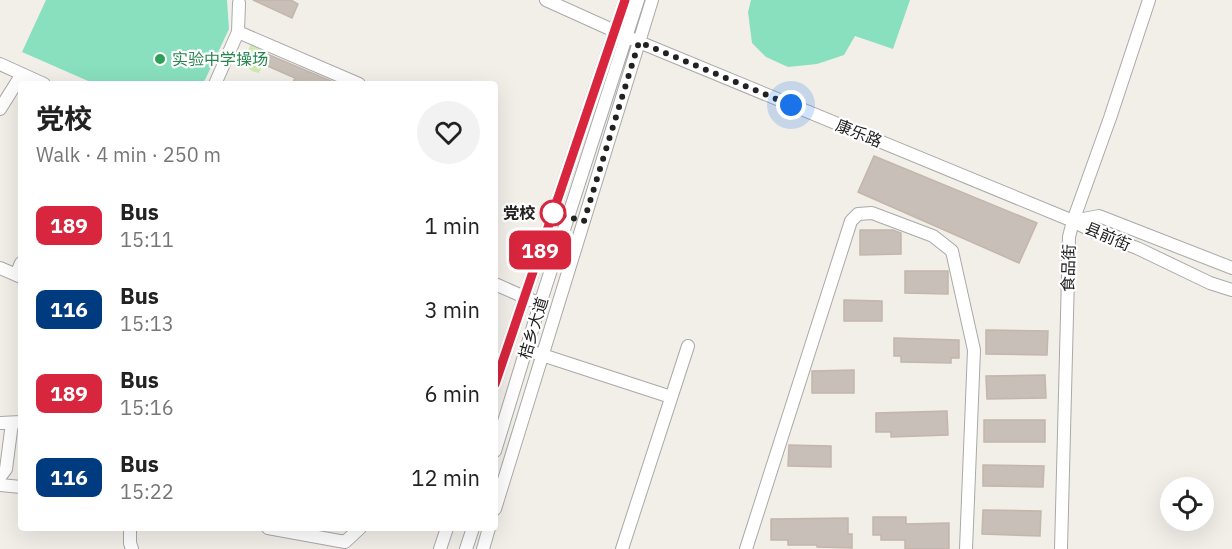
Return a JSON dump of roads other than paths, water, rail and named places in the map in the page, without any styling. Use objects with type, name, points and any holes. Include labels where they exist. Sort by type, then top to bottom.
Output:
[{"type":"street","name":"康乐路","points":[[546,0],[639,42],[1073,220]]},
{"type":"street","points":[[498,375],[524,297],[621,34],[625,0]]},
{"type":"street","name":"桔乡大道","points":[[498,437],[621,34],[638,0]]},
{"type":"street","points":[[498,499],[652,0]]},
{"type":"street","name":"食品街","points":[[1061,549],[1069,237],[1149,0]]},
{"type":"street","points":[[216,81],[238,32],[239,3]]},
{"type":"street","points":[[238,32],[351,81]]},
{"type":"street","points":[[0,64],[37,81]]},
{"type":"street","points":[[0,109],[22,74]]},
{"type":"street","points":[[746,549],[851,221],[858,214],[872,213],[933,236],[952,251],[974,350],[966,549]]},
{"type":"street","name":"县前街","points":[[1073,220],[1099,216],[1232,268]]},
{"type":"street","name":"县前街","points":[[1073,220],[1094,232],[1137,248],[1210,283],[1232,290]]},
{"type":"street","points":[[0,268],[18,276]]},
{"type":"street","points":[[498,285],[540,304]]},
{"type":"street","points":[[622,549],[688,346]]},
{"type":"street","points":[[526,350],[671,397]]},
{"type":"street","points":[[0,477],[6,469],[11,423]]},
{"type":"street","points":[[0,486],[18,487]]},
{"type":"street","points":[[130,531],[132,549]]},
{"type":"street","points":[[284,531],[345,542],[357,531]]},
{"type":"street","points":[[440,549],[446,531]]},
{"type":"street","points":[[466,549],[471,531]]},
{"type":"street","points":[[483,549],[488,531]]},
{"type":"place","name":"实验中学操场","points":[[160,59]]},
{"type":"place","name":"党校","points":[[553,213]]}]
